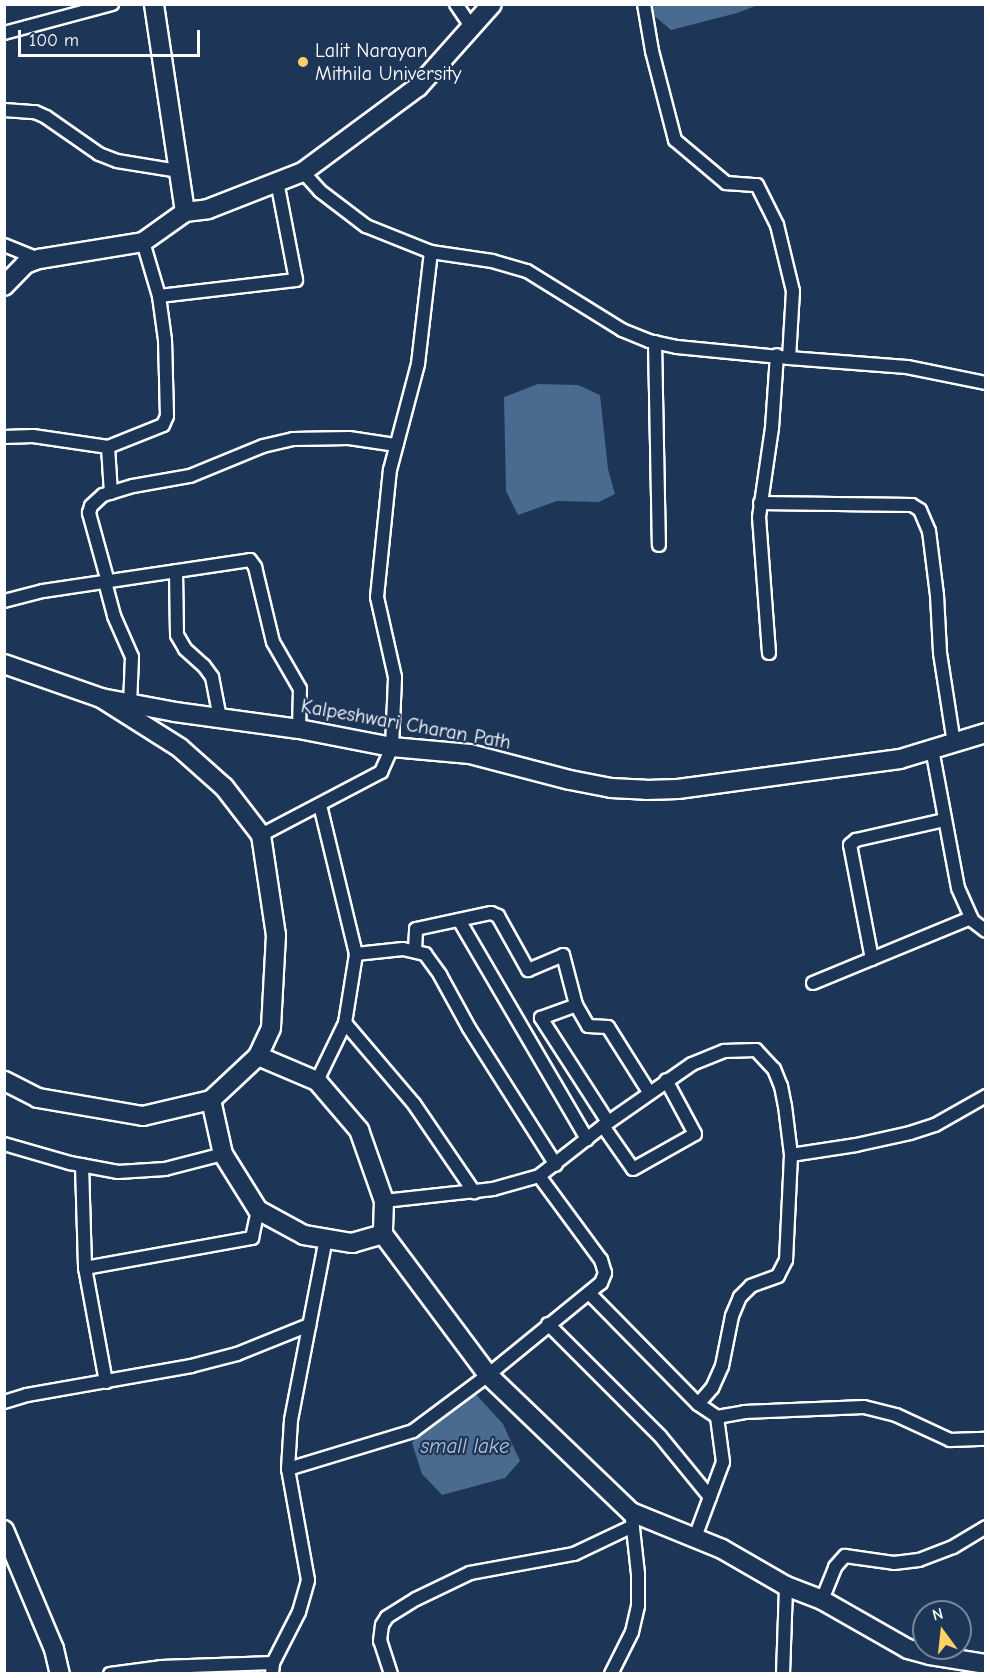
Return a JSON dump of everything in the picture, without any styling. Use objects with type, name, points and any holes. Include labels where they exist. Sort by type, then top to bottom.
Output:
[{"type":"street","points":[[4,33],[112,4]]},
{"type":"street","points":[[154,4],[185,212]]},
{"type":"street","points":[[456,4],[471,26]]},
{"type":"street","points":[[4,286],[25,264],[39,259],[142,242],[185,212],[208,209],[303,172],[418,87],[492,4]]},
{"type":"street","points":[[644,4],[652,51],[675,140],[726,183],[757,185],[777,225],[793,291],[760,503],[769,653]]},
{"type":"street","points":[[4,110],[35,112],[99,154],[117,161],[179,171]]},
{"type":"street","points":[[303,172],[320,191],[366,226],[431,252],[492,261],[527,272],[622,330],[655,342],[677,347],[907,367],[986,383]]},
{"type":"street","points":[[159,296],[296,280],[277,181]]},
{"type":"street","points":[[4,437],[33,436],[108,447],[156,429],[165,421],[165,340],[159,296],[142,242]]},
{"type":"street","points":[[4,246],[39,259]]},
{"type":"street","points":[[261,835],[381,772],[392,747],[395,677],[377,597],[390,470],[418,364],[431,252]]},
{"type":"street","points":[[655,342],[659,545]]},
{"type":"street","points":[[130,704],[132,657],[114,616],[89,513],[96,500],[134,486],[190,476],[263,446],[293,439],[350,438],[396,445]]},
{"type":"street","points":[[108,447],[111,493]]},
{"type":"street","points":[[760,503],[912,505],[920,510],[928,531],[937,595],[940,653],[954,743]]},
{"type":"street","points":[[4,601],[43,591],[245,560],[252,561],[273,642],[300,689],[299,729]]},
{"type":"street","points":[[176,571],[177,635],[185,649],[204,666],[212,677],[220,718]]},
{"type":"street","points":[[4,664],[101,698],[180,748],[224,787],[261,835],[276,935],[271,1028],[258,1056],[211,1100],[143,1116],[38,1098],[4,1081]]},
{"type":"street","name":"Kalpeshwari Charan Path","points":[[101,698],[299,729],[392,747],[470,754],[570,780],[646,790],[889,760],[986,733]]},
{"type":"street","points":[[932,749],[958,888],[971,918],[977,927],[986,930]]},
{"type":"street","points":[[317,1081],[345,1023],[356,954],[320,805]]},
{"type":"street","points":[[872,959],[850,845],[856,840],[944,820]]},
{"type":"street","points":[[415,950],[416,929],[491,913],[498,916],[528,970],[564,955],[576,1005],[588,1026],[608,1027],[649,1092]]},
{"type":"street","points":[[813,983],[971,918]]},
{"type":"street","points":[[459,920],[587,1139]]},
{"type":"street","points":[[356,954],[415,950],[425,954],[433,963],[469,1028],[556,1165]]},
{"type":"street","points":[[576,1005],[541,1018],[633,1169],[695,1134],[666,1080]]},
{"type":"street","points":[[345,1023],[414,1104],[474,1192]]},
{"type":"street","points":[[384,1201],[474,1192],[508,1186],[539,1176],[556,1165],[605,1124],[692,1064],[724,1050],[756,1050],[774,1069],[781,1086],[791,1155],[786,1260],[778,1276],[751,1286],[740,1297],[732,1316],[722,1366],[711,1388],[698,1404]]},
{"type":"street","points":[[258,1056],[317,1081],[358,1130],[384,1201],[383,1234],[488,1375],[632,1519],[722,1549],[786,1586],[822,1600],[908,1648],[930,1655],[986,1664]]},
{"type":"street","points":[[791,1155],[910,1133],[935,1125],[986,1096]]},
{"type":"street","points":[[211,1100],[224,1154],[258,1210],[304,1235],[352,1243],[383,1234]]},
{"type":"street","points":[[4,1144],[117,1172],[165,1168],[224,1154]]},
{"type":"street","points":[[82,1165],[85,1268],[106,1382]]},
{"type":"street","points":[[288,1469],[404,1436],[488,1375],[604,1279],[604,1268],[539,1176]]},
{"type":"street","points":[[85,1268],[252,1238],[258,1210]]},
{"type":"street","points":[[110,1674],[161,1667],[273,1668],[299,1612],[308,1580],[288,1469],[291,1420],[326,1239]]},
{"type":"street","points":[[589,1293],[698,1404],[717,1417],[744,1412],[864,1407],[896,1415],[950,1440],[986,1439]]},
{"type":"street","points":[[548,1324],[660,1436],[710,1497]]},
{"type":"street","points":[[4,1402],[27,1395],[191,1366],[237,1354],[309,1325]]},
{"type":"street","points":[[694,1540],[723,1462],[717,1417]]},
{"type":"street","points":[[391,1674],[380,1633],[387,1617],[470,1573],[574,1554],[632,1519]]},
{"type":"street","points":[[611,1674],[632,1632],[638,1606],[638,1574],[632,1519]]},
{"type":"street","points":[[822,1600],[835,1567],[845,1556],[894,1563],[919,1560],[953,1547],[986,1527]]},
{"type":"street","points":[[4,1530],[54,1649],[60,1674]]},
{"type":"street","points":[[783,1674],[786,1586]]},
{"type":"water","points":[[649,5],[758,5],[737,13],[671,30],[651,13]]},
{"type":"water","points":[[538,384],[578,385],[600,395],[608,469],[615,494],[599,502],[557,501],[518,515],[506,491],[504,397]]},
{"type":"water","name":"small lake","points":[[473,1391],[503,1424],[520,1461],[505,1478],[442,1495],[422,1474],[412,1443],[425,1422]]},
{"type":"place","name":"Lalit Narayan Mithila University","points":[[303,62]]}]
